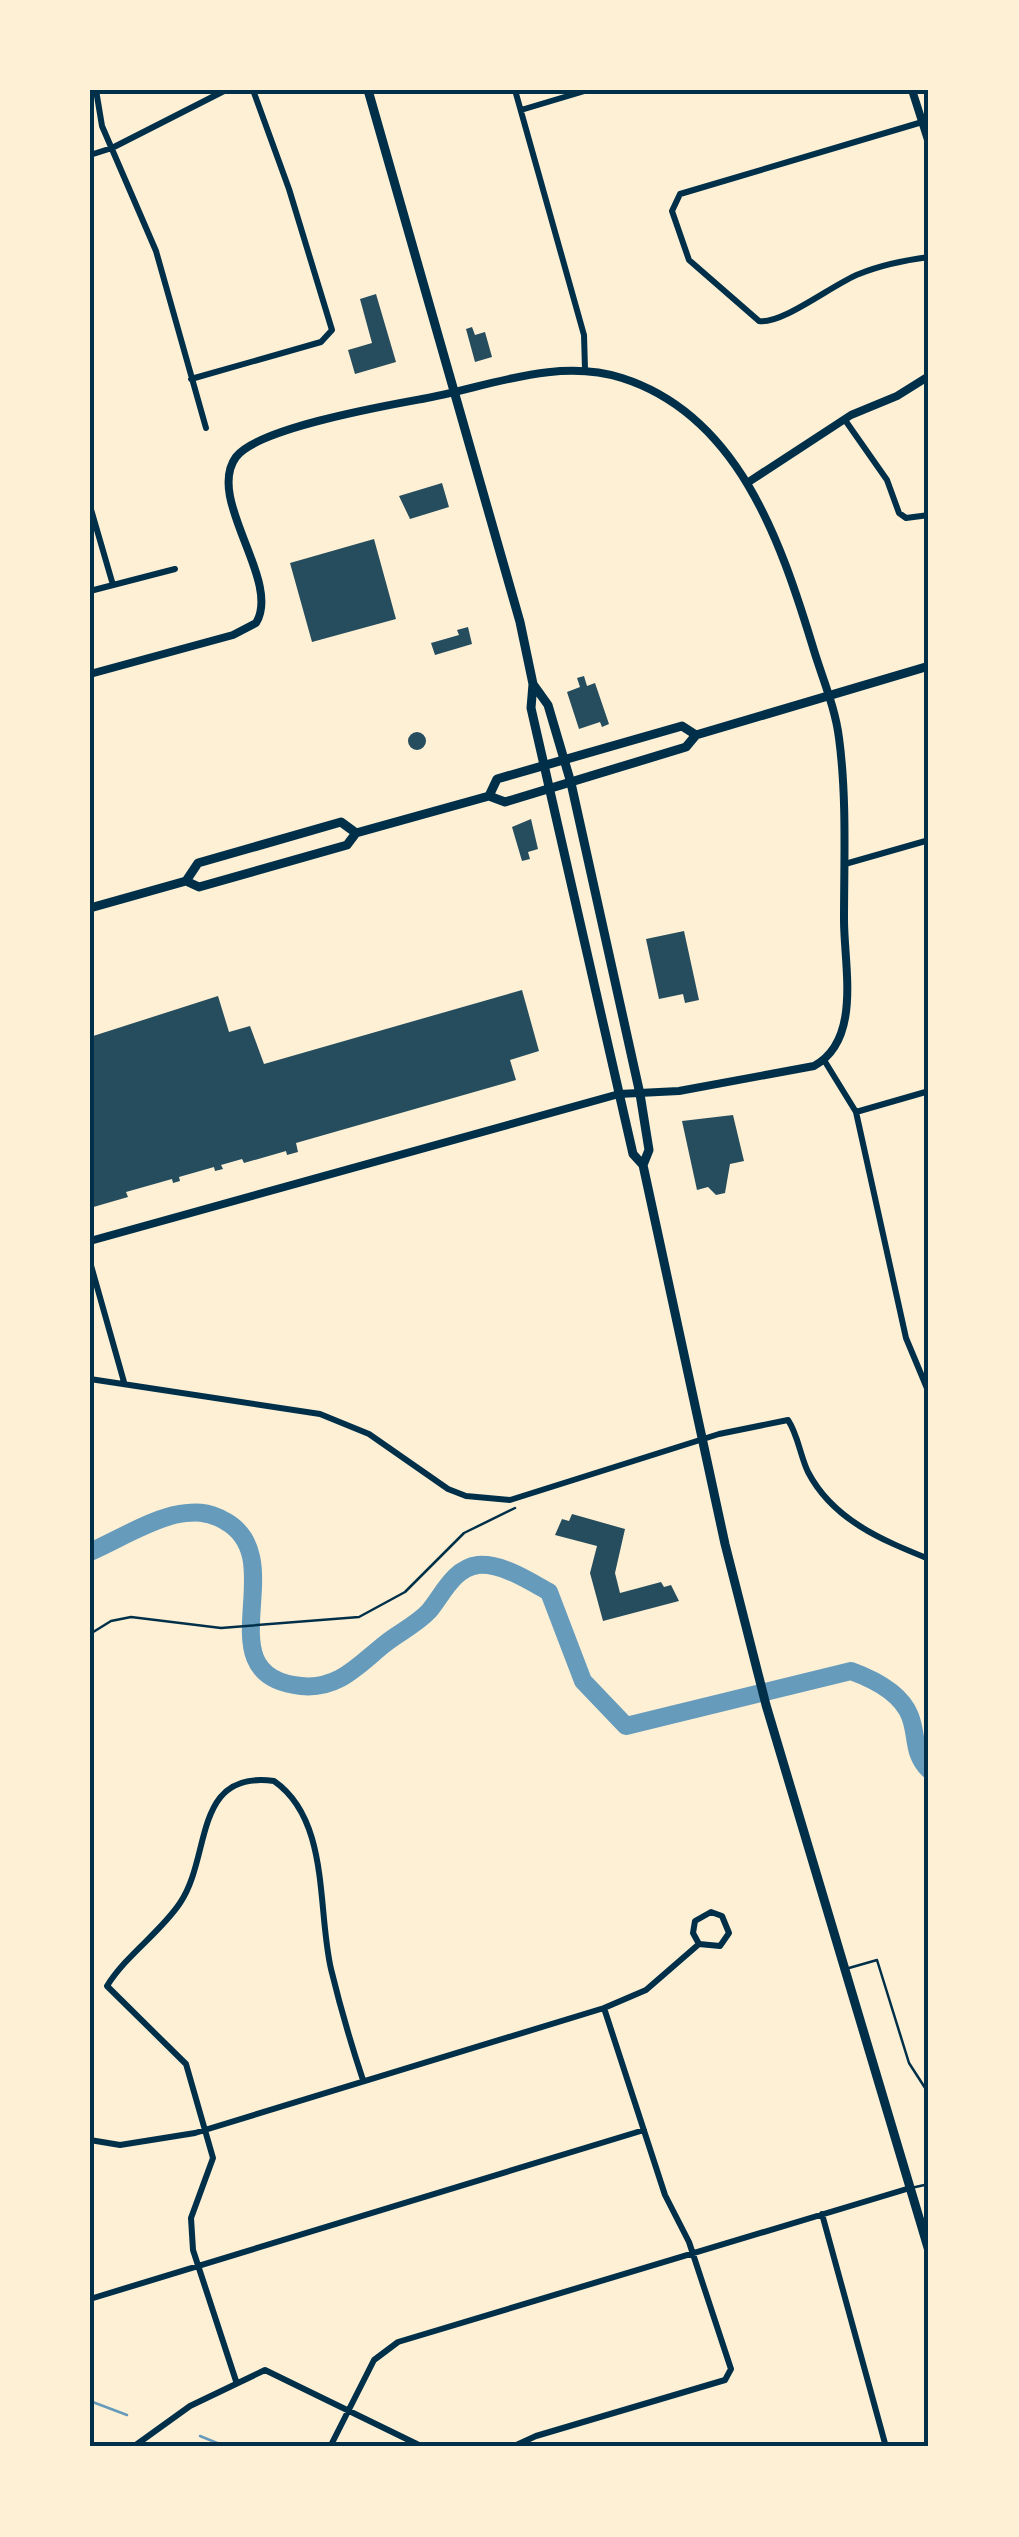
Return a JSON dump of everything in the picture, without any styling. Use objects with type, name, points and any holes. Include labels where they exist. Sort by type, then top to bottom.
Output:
[{"type":"main road","points":[[368,90],[520,622],[533,684],[532,708],[619,1094],[633,1154],[643,1166],[702,1440],[766,1705],[929,2251]]},
{"type":"main road","points":[[186,880],[200,887],[346,845],[356,833],[489,796],[505,802],[686,747],[696,735],[929,666]]},
{"type":"main road","points":[[533,684],[548,705],[571,782],[640,1094],[650,1150],[643,1166]]},
{"type":"main road","points":[[489,796],[496,780],[545,765],[682,726],[696,735]]},
{"type":"main road","points":[[90,908],[186,880],[198,862],[266,842],[341,822],[356,833]]},
{"type":"street","points":[[96,90],[112,148],[156,252],[206,428]]},
{"type":"street","points":[[90,154],[112,148],[226,90]]},
{"type":"street","points":[[192,379],[328,339],[332,330],[252,90]]},
{"type":"street","points":[[515,90],[584,335],[585,369]]},
{"type":"street","points":[[521,110],[588,90]]},
{"type":"street","points":[[912,90],[926,120],[929,143]]},
{"type":"street","points":[[926,120],[680,194],[672,210],[696,269],[767,323],[774,323],[816,294],[859,274],[929,257]]},
{"type":"street","points":[[90,674],[233,635],[256,623],[263,602],[229,482],[234,460],[250,444],[360,411],[527,375],[585,369],[624,379],[673,403],[707,434],[747,483],[781,546],[839,738],[845,864],[844,1028],[824,1060],[773,1075],[619,1094],[90,1241]]},
{"type":"street","points":[[747,483],[844,420],[929,376]]},
{"type":"street","points":[[844,420],[891,487],[899,514],[906,518],[929,515]]},
{"type":"street","points":[[90,506],[112,585]]},
{"type":"street","points":[[90,592],[175,569]]},
{"type":"street","points":[[845,864],[929,840]]},
{"type":"street","points":[[824,1060],[856,1112],[906,1338],[929,1393]]},
{"type":"street","points":[[856,1112],[929,1092]]},
{"type":"street","points":[[90,1262],[124,1382]]},
{"type":"street","points":[[90,1378],[346,1423],[466,1496],[525,1498],[779,1418],[788,1420],[810,1476],[838,1512],[882,1540],[929,1559]]},
{"type":"street","points":[[236,2381],[190,2231],[213,2158],[186,2064],[107,1986],[185,1895],[219,1796],[242,1781],[274,1782],[300,1808],[312,1842],[330,1967],[364,2080]]},
{"type":"street","points":[[704,1913],[722,1916],[728,1927],[724,1943],[714,1948],[699,1944],[692,1933],[695,1921],[704,1913]]},
{"type":"street","points":[[90,2140],[120,2144],[162,2141],[206,2130],[604,2008],[646,1990],[699,1944]]},
{"type":"street","points":[[512,2447],[536,2436],[725,2380],[731,2369],[692,2253],[664,2196],[604,2008]]},
{"type":"street","points":[[90,2299],[644,2130]]},
{"type":"street","points":[[330,2447],[374,2360],[398,2342],[910,2188]]},
{"type":"street","points":[[822,2214],[886,2447]]},
{"type":"street","points":[[133,2447],[171,2418],[236,2381],[265,2370],[276,2372],[423,2447]]},
{"type":"lane","points":[[844,1970],[877,1960],[910,2066],[929,2094]]},
{"type":"lane","points":[[910,2188],[929,2184]]},
{"type":"path","points":[[90,1634],[112,1621],[132,1618],[221,1628],[336,1621],[375,1612],[404,1592],[464,1532],[521,1505]]},
{"type":"building","points":[[376,294],[396,362],[355,374],[348,350],[372,343],[360,299]]},
{"type":"building","points":[[472,327],[475,335],[485,332],[492,357],[475,362],[466,329]]},
{"type":"building","points":[[442,483],[449,507],[410,519],[399,496]]},
{"type":"building","points":[[374,539],[396,619],[312,642],[290,563]]},
{"type":"building","points":[[468,627],[472,644],[435,655],[431,643],[459,635],[457,630]]},
{"type":"building","points":[[584,676],[587,686],[595,683],[609,724],[602,727],[600,722],[579,729],[567,692],[580,687],[577,678]]},
{"type":"building","points":[[417,732],[426,741],[417,750],[408,741]]},
{"type":"building","points":[[531,819],[538,849],[528,852],[530,859],[522,861],[512,827]]},
{"type":"building","points":[[684,931],[699,1000],[685,1003],[683,994],[659,999],[646,939]]},
{"type":"building","points":[[522,990],[539,1051],[510,1060],[516,1080],[296,1143],[298,1152],[287,1155],[286,1151],[244,1163],[242,1159],[221,1165],[223,1169],[215,1171],[214,1167],[179,1177],[180,1181],[173,1183],[172,1179],[126,1192],[128,1197],[90,1208],[90,1037],[218,996],[229,1032],[250,1026],[264,1064]]},
{"type":"building","points":[[733,1115],[744,1161],[730,1164],[725,1193],[716,1195],[708,1187],[697,1190],[682,1121]]},
{"type":"building","points":[[572,1514],[625,1529],[615,1573],[620,1593],[661,1582],[664,1587],[671,1585],[679,1601],[603,1621],[590,1573],[597,1546],[555,1535],[562,1519],[569,1521]]},
{"type":"waterway","points":[[90,1552],[174,1515],[201,1513],[225,1521],[244,1539],[252,1561],[251,1639],[257,1661],[272,1678],[301,1686],[327,1684],[348,1674],[424,1616],[462,1571],[478,1565],[496,1567],[549,1592],[583,1681],[626,1726],[851,1671],[900,1700],[910,1716],[920,1757],[929,1770]]},
{"type":"waterway","points":[[90,2401],[127,2415]]},
{"type":"waterway","points":[[200,2436],[227,2447]]}]
